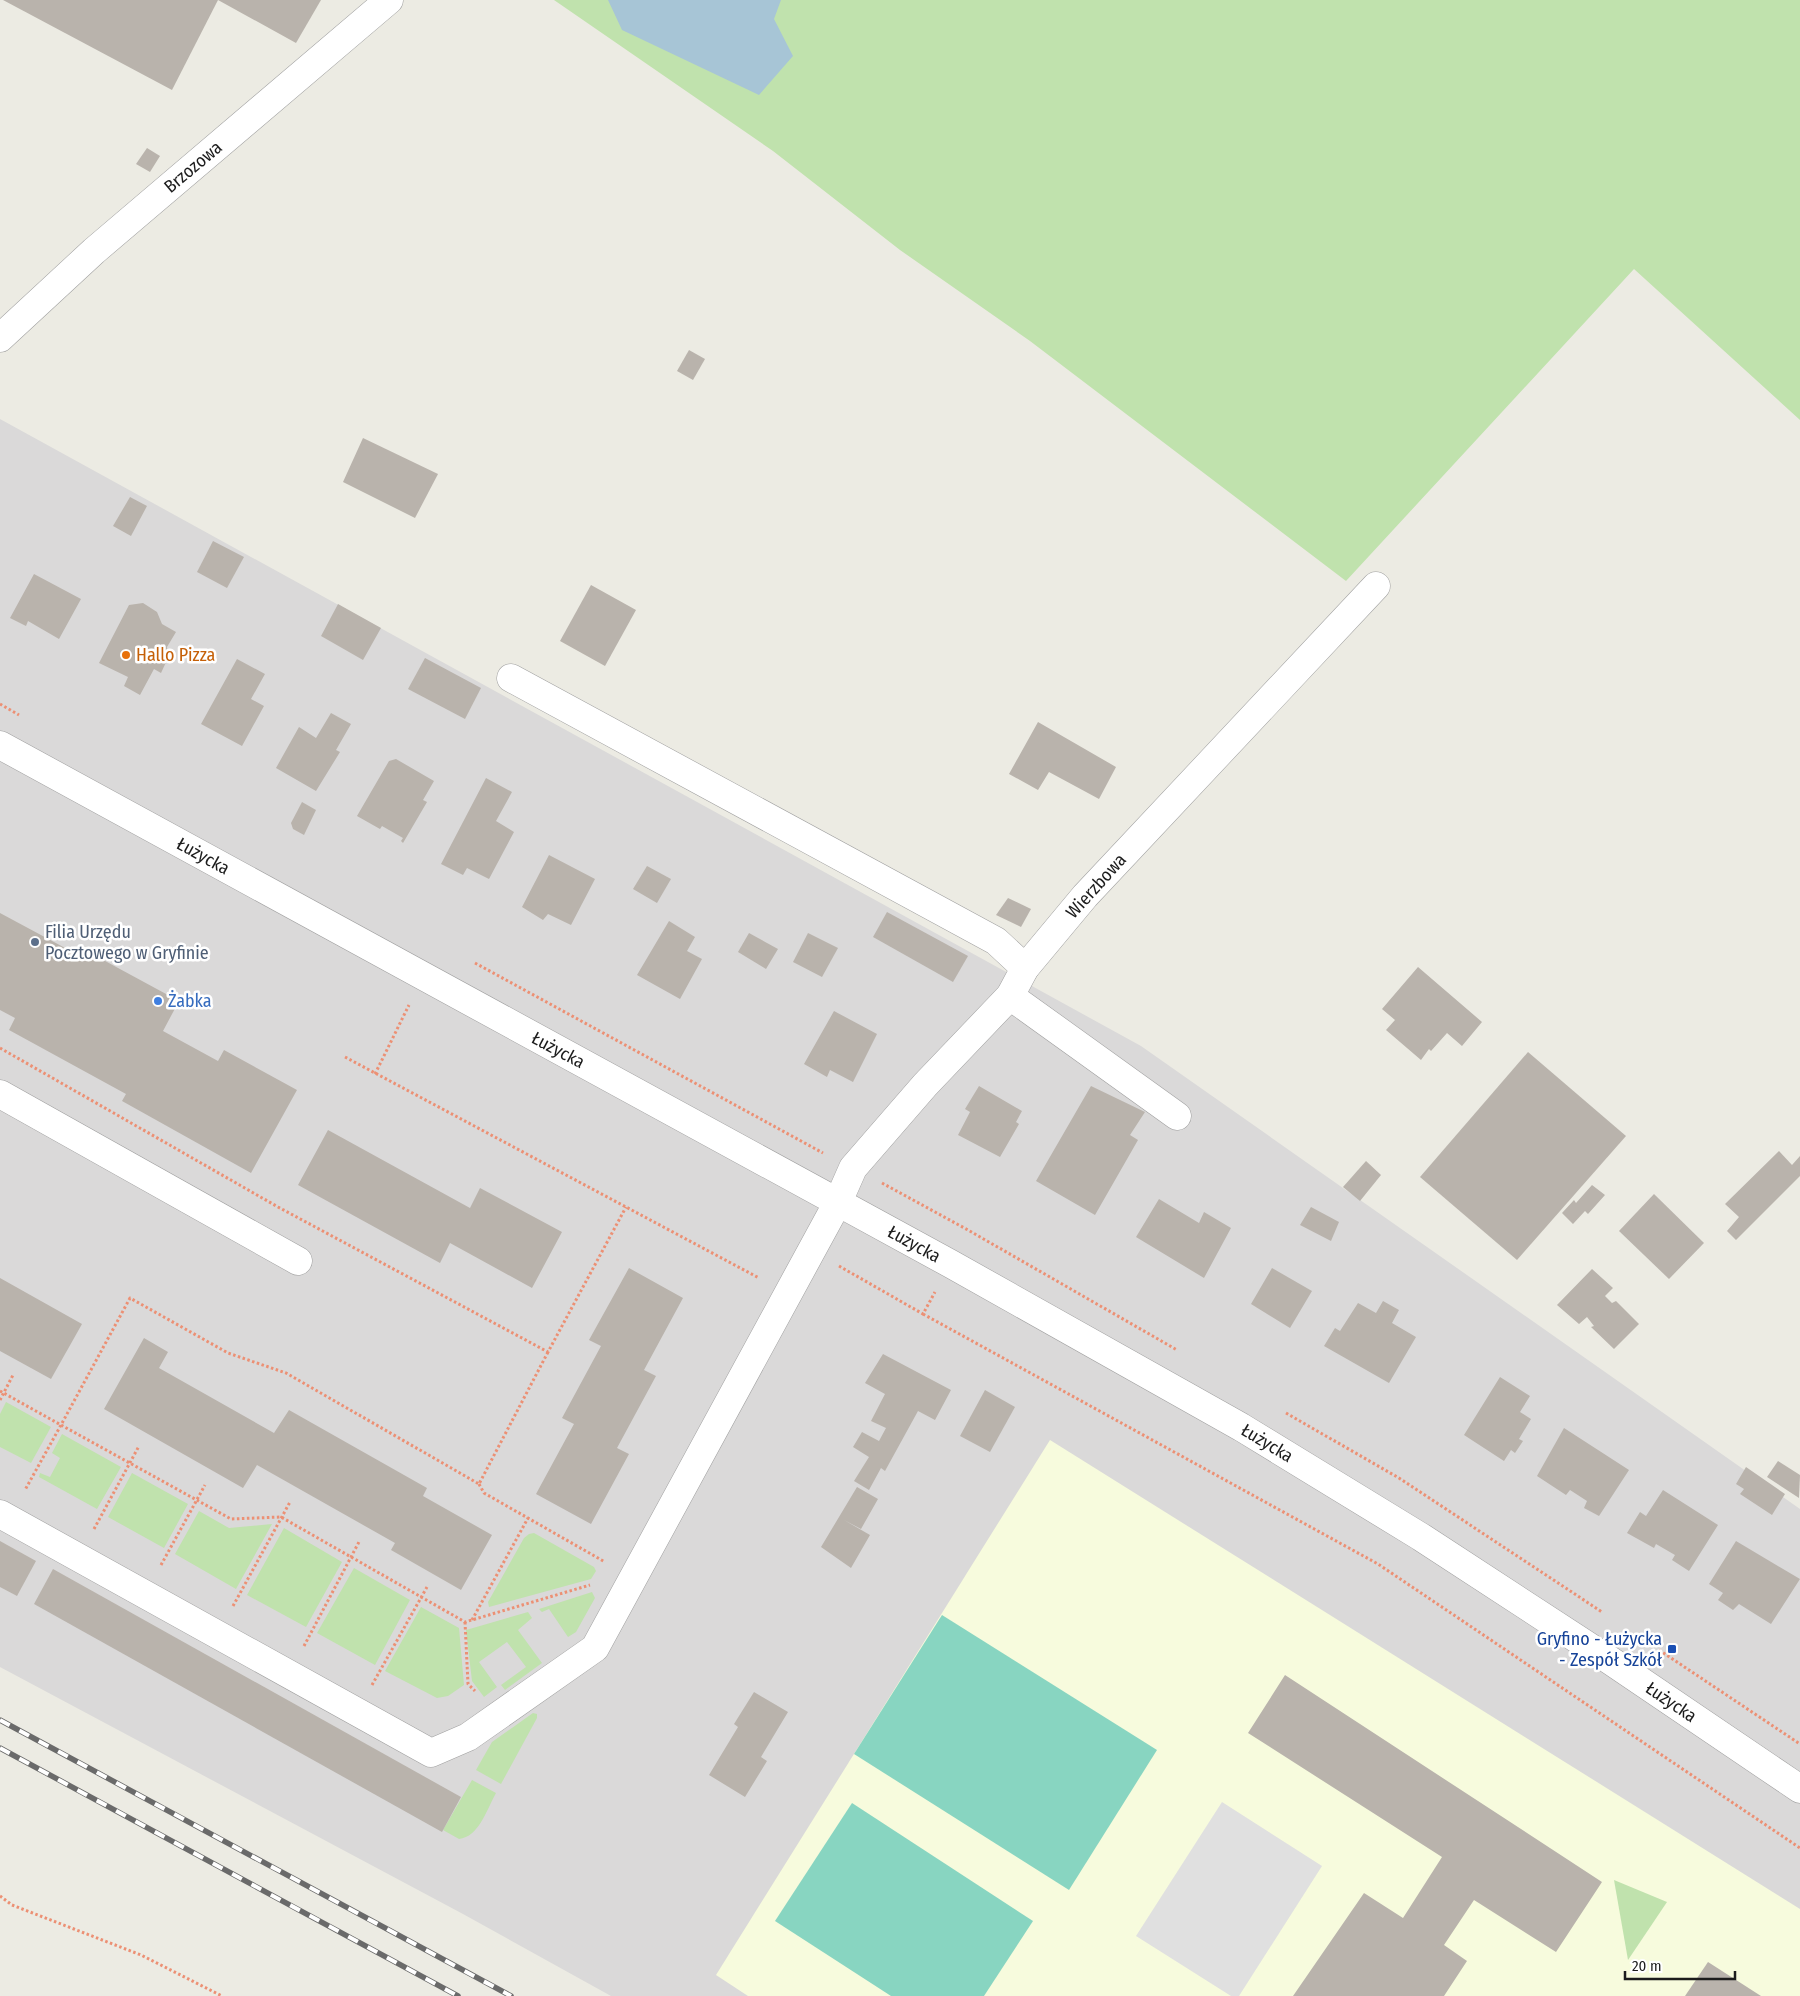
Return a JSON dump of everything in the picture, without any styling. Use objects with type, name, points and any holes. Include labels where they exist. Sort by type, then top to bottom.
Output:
[{"type":"street","name":"Brzozowa","points":[[0,338],[94,251],[389,0]]},
{"type":"street","name":"Wierzbowa","points":[[357,1712],[431,1753],[468,1737],[595,1648],[838,1202],[854,1168],[925,1085],[1010,996],[1025,968],[1085,896],[1376,586]]},
{"type":"street","points":[[511,678],[996,941],[1025,968]]},
{"type":"street","name":"Łużycka","points":[[0,745],[951,1264],[1226,1419],[1421,1537],[1611,1661],[1800,1789]]},
{"type":"street","points":[[1010,996],[1177,1116]]},
{"type":"street","points":[[0,1094],[298,1261]]},
{"type":"street","points":[[4,1517],[357,1712]]},
{"type":"path","points":[[0,1048],[278,1207],[548,1352]]},
{"type":"path","points":[[345,1057],[768,1282]]},
{"type":"path","points":[[479,1484],[626,1207]]},
{"type":"path","points":[[923,1314],[968,1230]]},
{"type":"path","points":[[811,1250],[923,1314],[1378,1564],[1800,1848]]},
{"type":"path","points":[[4,1517],[61,1425],[130,1298],[228,1354],[286,1373],[479,1484],[484,1493],[614,1567]]},
{"type":"path","points":[[0,1400],[2,1392],[13,1375]]},
{"type":"path","points":[[2,1392],[231,1519],[282,1517],[465,1622],[597,1583]]},
{"type":"path","points":[[79,1558],[139,1446]]},
{"type":"path","points":[[145,1595],[205,1485]]},
{"type":"path","points":[[218,1635],[290,1502]]},
{"type":"path","points":[[472,1621],[528,1518]]},
{"type":"path","points":[[289,1675],[360,1540]]},
{"type":"path","points":[[357,1712],[426,1587]]},
{"type":"path","points":[[465,1622],[468,1684],[484,1702],[498,1692],[511,1707]]},
{"type":"path","points":[[0,1896],[12,1905],[141,1955],[222,1996]]},
{"type":"shaded area","points":[[0,419],[1141,1046],[1800,1509],[1800,1996],[611,1996],[463,1914],[0,1667]]},
{"type":"shaded area","points":[[1050,1440],[1800,1909],[1800,1996],[748,1996],[716,1975]]},
{"type":"shaded area","points":[[1222,1802],[1322,1866],[1239,1996],[1231,1996],[1136,1936]]},
{"type":"green space","points":[[554,0],[1800,0],[1800,420],[1634,269],[1346,581],[1030,341],[900,250],[773,151]]},
{"type":"green space","points":[[6,1402],[51,1427],[31,1463],[0,1447],[0,1414]]},
{"type":"green space","points":[[62,1434],[121,1467],[97,1509],[39,1477],[40,1473],[50,1477],[60,1458],[52,1453]]},
{"type":"green space","points":[[132,1473],[188,1504],[164,1548],[108,1517]]},
{"type":"green space","points":[[199,1511],[229,1528],[272,1524],[236,1589],[175,1554]]},
{"type":"green space","points":[[284,1528],[342,1562],[306,1627],[247,1595]]},
{"type":"green space","points":[[534,1533],[594,1567],[596,1571],[591,1579],[489,1607],[488,1602],[524,1538]]},
{"type":"green space","points":[[354,1568],[410,1600],[375,1665],[317,1633]]},
{"type":"green space","points":[[592,1592],[595,1598],[576,1632],[568,1637],[549,1609],[542,1612],[539,1609]]},
{"type":"green space","points":[[421,1607],[459,1628],[464,1685],[448,1696],[437,1698],[385,1671]]},
{"type":"green space","points":[[528,1612],[532,1618],[518,1630],[542,1663],[505,1690],[501,1685],[526,1667],[507,1642],[479,1662],[497,1687],[484,1697],[472,1681],[466,1630]]},
{"type":"green space","points":[[942,1615],[1157,1750],[1069,1890],[854,1754]]},
{"type":"green space","points":[[533,1713],[537,1714],[537,1718],[501,1784],[476,1770],[492,1742]]},
{"type":"green space","points":[[472,1780],[496,1793],[477,1828],[466,1837],[459,1839],[443,1830]]},
{"type":"green space","points":[[852,1803],[1033,1921],[984,1996],[891,1996],[775,1921]]},
{"type":"green space","points":[[1614,1880],[1667,1902],[1628,1960]]},
{"type":"water","points":[[608,0],[781,0],[774,19],[793,56],[759,95],[622,30]]},
{"type":"building","points":[[3,0],[218,0],[172,90]]},
{"type":"building","points":[[218,0],[321,0],[296,43]]},
{"type":"building","points":[[147,148],[160,156],[150,172],[136,164]]},
{"type":"building","points":[[689,350],[705,359],[693,380],[677,371]]},
{"type":"building","points":[[363,438],[438,474],[415,518],[343,482]]},
{"type":"building","points":[[130,497],[147,506],[131,536],[113,526]]},
{"type":"building","points":[[213,541],[244,557],[227,588],[197,572]]},
{"type":"building","points":[[34,574],[81,599],[59,639],[28,621],[26,626],[10,618]]},
{"type":"building","points":[[591,585],[636,610],[605,666],[560,641]]},
{"type":"building","points":[[143,603],[157,612],[162,624],[176,632],[167,647],[168,658],[161,673],[154,669],[140,695],[124,686],[128,677],[99,663],[129,605]]},
{"type":"building","points":[[338,604],[381,628],[363,660],[321,636]]},
{"type":"building","points":[[425,658],[481,688],[465,719],[408,689]]},
{"type":"building","points":[[237,659],[265,674],[251,699],[264,706],[242,746],[201,724]]},
{"type":"building","points":[[331,713],[351,724],[336,750],[340,752],[316,791],[276,768],[299,727],[316,738]]},
{"type":"building","points":[[1038,722],[1116,767],[1099,799],[1049,772],[1038,790],[1009,774]]},
{"type":"building","points":[[396,759],[434,781],[423,800],[427,802],[403,843],[401,841],[403,838],[382,826],[380,829],[357,816],[389,761]]},
{"type":"building","points":[[486,778],[512,792],[496,821],[514,832],[489,879],[467,868],[463,875],[441,864]]},
{"type":"building","points":[[302,802],[316,810],[304,835],[293,829],[291,823]]},
{"type":"building","points":[[549,855],[595,879],[571,925],[548,914],[543,920],[522,907]]},
{"type":"building","points":[[647,866],[671,879],[657,903],[633,889]]},
{"type":"building","points":[[1008,898],[1031,909],[1021,927],[996,915]]},
{"type":"building","points":[[887,912],[968,956],[953,982],[873,937]]},
{"type":"building","points":[[0,913],[80,956],[83,949],[179,1001],[163,1031],[218,1061],[224,1050],[297,1090],[251,1173],[122,1101],[126,1094],[9,1030],[15,1018],[0,1010]]},
{"type":"building","points":[[669,921],[695,937],[687,951],[702,959],[680,999],[637,975]]},
{"type":"building","points":[[749,933],[778,949],[766,969],[738,952]]},
{"type":"building","points":[[808,933],[838,948],[822,977],[793,962]]},
{"type":"building","points":[[1418,967],[1482,1022],[1462,1046],[1447,1033],[1431,1051],[1429,1049],[1421,1060],[1386,1030],[1395,1020],[1382,1009]]},
{"type":"building","points":[[834,1011],[877,1034],[853,1082],[830,1070],[827,1077],[804,1064]]},
{"type":"building","points":[[1528,1052],[1626,1136],[1517,1260],[1420,1177]]},
{"type":"building","points":[[979,1086],[1022,1111],[1016,1122],[1019,1124],[1000,1157],[958,1135],[970,1112],[965,1109]]},
{"type":"building","points":[[1091,1086],[1145,1112],[1130,1135],[1138,1140],[1095,1215],[1036,1181]]},
{"type":"building","points":[[328,1130],[470,1208],[480,1188],[562,1232],[532,1288],[450,1243],[440,1263],[298,1185]]},
{"type":"building","points":[[1779,1151],[1792,1165],[1800,1156],[1800,1176],[1736,1240],[1727,1231],[1739,1217],[1725,1204]]},
{"type":"building","points":[[1366,1161],[1381,1175],[1360,1201],[1343,1187]]},
{"type":"building","points":[[1592,1185],[1605,1195],[1588,1214],[1585,1211],[1573,1224],[1562,1213],[1574,1200],[1576,1203]]},
{"type":"building","points":[[1654,1194],[1704,1243],[1669,1279],[1619,1231]]},
{"type":"building","points":[[1159,1199],[1199,1223],[1204,1212],[1231,1228],[1204,1278],[1136,1237]]},
{"type":"building","points":[[1311,1207],[1339,1222],[1331,1241],[1300,1225]]},
{"type":"building","points":[[629,1268],[683,1298],[644,1370],[656,1376],[617,1448],[629,1454],[591,1524],[536,1494],[574,1424],[562,1418],[601,1346],[589,1340]]},
{"type":"building","points":[[1272,1268],[1312,1291],[1290,1328],[1251,1304]]},
{"type":"building","points":[[1592,1269],[1613,1288],[1605,1296],[1612,1303],[1616,1301],[1639,1324],[1614,1349],[1591,1327],[1594,1326],[1587,1317],[1579,1324],[1557,1305]]},
{"type":"building","points":[[0,1278],[82,1324],[51,1379],[0,1351]]},
{"type":"building","points":[[1383,1301],[1399,1310],[1392,1323],[1416,1337],[1389,1383],[1324,1346],[1335,1328],[1340,1331],[1358,1303],[1376,1313]]},
{"type":"building","points":[[144,1338],[168,1352],[159,1368],[274,1433],[289,1410],[427,1488],[423,1496],[492,1535],[461,1590],[391,1550],[395,1543],[257,1465],[243,1488],[104,1409]]},
{"type":"building","points":[[883,1354],[951,1390],[935,1420],[918,1411],[885,1471],[881,1468],[869,1490],[854,1481],[869,1457],[853,1447],[862,1432],[879,1441],[886,1428],[871,1421],[885,1394],[865,1383]]},
{"type":"building","points":[[1500,1377],[1530,1396],[1520,1412],[1531,1419],[1519,1439],[1523,1441],[1515,1453],[1511,1450],[1504,1461],[1464,1435]]},
{"type":"building","points":[[985,1390],[1015,1407],[990,1452],[960,1436]]},
{"type":"building","points":[[1564,1428],[1629,1470],[1599,1516],[1584,1508],[1587,1501],[1570,1490],[1566,1495],[1537,1476]]},
{"type":"building","points":[[1778,1461],[1800,1475],[1799,1498],[1767,1477]]},
{"type":"building","points":[[1746,1467],[1785,1494],[1772,1515],[1740,1494],[1744,1489],[1736,1484]]},
{"type":"building","points":[[857,1487],[878,1499],[861,1529],[844,1520],[870,1535],[851,1568],[821,1547]]},
{"type":"building","points":[[1663,1490],[1718,1525],[1689,1571],[1672,1560],[1675,1555],[1656,1544],[1654,1548],[1627,1533],[1640,1512],[1646,1516]]},
{"type":"building","points":[[0,1541],[36,1561],[17,1596],[0,1587]]},
{"type":"building","points":[[1736,1541],[1800,1579],[1771,1624],[1739,1604],[1733,1610],[1718,1600],[1723,1593],[1709,1584]]},
{"type":"building","points":[[53,1569],[461,1797],[442,1832],[34,1604]]},
{"type":"building","points":[[1285,1675],[1602,1882],[1556,1952],[1474,1900],[1444,1945],[1467,1961],[1444,1996],[1293,1996],[1364,1893],[1403,1918],[1442,1857],[1248,1733]]},
{"type":"building","points":[[754,1692],[788,1712],[761,1757],[767,1761],[745,1797],[709,1775],[738,1727],[734,1724]]},
{"type":"building","points":[[1708,1962],[1761,1996],[1685,1996]]},
{"type":"railway","points":[[0,1720],[511,1996]]},
{"type":"railway","points":[[0,1748],[458,1996]]},
{"type":"place","name":"Hallo Pizza","points":[[126,655]]},
{"type":"place","name":"Filia Urzędu Pocztowego w Gryfinie","points":[[35,942]]},
{"type":"place","name":"Żabka","points":[[158,1001]]},
{"type":"place","name":"Gryfino - Łużycka - Zespół Szkół","points":[[1672,1649]]}]
